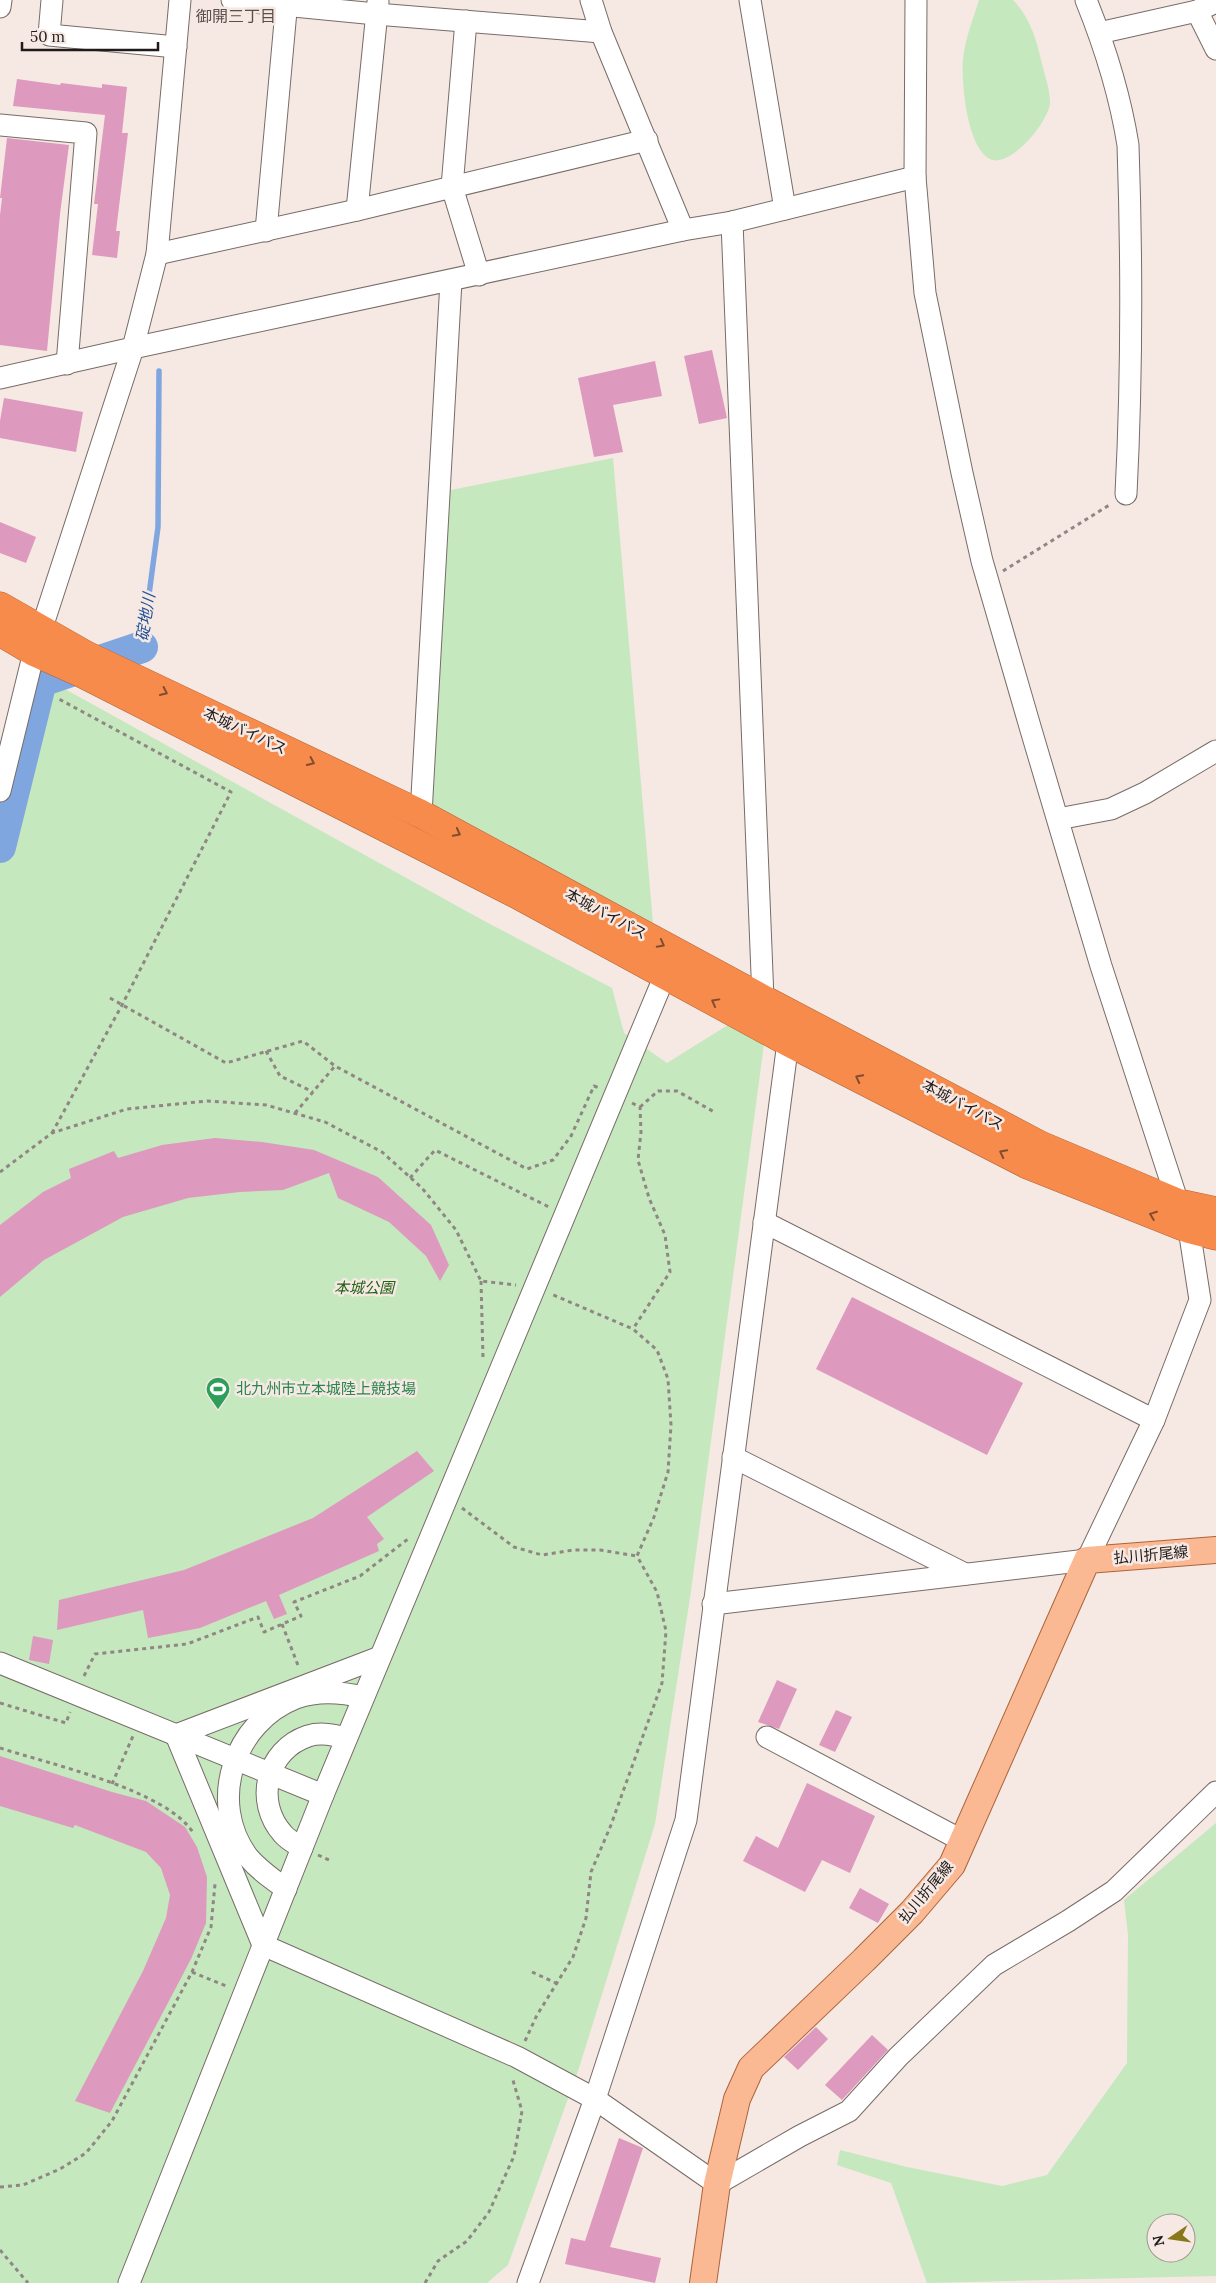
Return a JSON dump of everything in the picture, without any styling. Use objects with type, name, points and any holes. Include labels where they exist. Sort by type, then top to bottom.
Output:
[{"type":"highway","name":"本城バイパス","points":[[0,606],[38,641],[116,680],[788,1042],[1028,1165],[1189,1228],[1216,1236]]},
{"type":"highway","name":"本城バイパス","points":[[0,632],[86,655],[116,680],[421,814],[763,999],[1040,1145],[1178,1203],[1216,1211]]},
{"type":"main road","name":"払川折尾線","points":[[703,2283],[717,2184],[737,2098],[751,2068],[912,1912],[952,1865],[1087,1560],[1216,1550]]},
{"type":"street","points":[[0,0],[0,7]]},
{"type":"street","points":[[52,0],[49,35],[176,47]]},
{"type":"street","points":[[0,791],[38,641],[133,348],[157,254],[180,0]]},
{"type":"street","points":[[232,0],[377,7],[466,20],[601,32]]},
{"type":"street","points":[[591,0],[601,32],[683,230]]},
{"type":"street","points":[[750,0],[785,209]]},
{"type":"street","points":[[714,1604],[1087,1560],[1154,1420],[1200,1300],[1189,1228],[1178,1203],[1101,966],[987,581],[964,482],[925,293],[915,177],[916,0]]},
{"type":"street","points":[[1086,0],[1100,33],[1125,125],[1128,145],[1132,284],[1131,394],[1126,494]]},
{"type":"street","points":[[1100,33],[1197,12],[1216,2]]},
{"type":"street","points":[[266,231],[286,3]]},
{"type":"street","points":[[357,210],[377,7]]},
{"type":"street","points":[[1197,12],[1216,49]]},
{"type":"street","points":[[466,20],[452,187],[478,275]]},
{"type":"street","points":[[0,125],[86,133],[67,364]]},
{"type":"street","points":[[157,254],[357,210],[647,140]]},
{"type":"street","points":[[0,378],[683,230],[732,222],[915,177]]},
{"type":"street","points":[[732,222],[763,999]]},
{"type":"street","points":[[421,814],[451,280]]},
{"type":"street","points":[[1058,819],[1111,809],[1145,793],[1216,751]]},
{"type":"street","points":[[129,2283],[346,1738],[665,975]]},
{"type":"street","points":[[528,2283],[595,2099],[686,1820],[788,1042]]},
{"type":"street","points":[[764,1222],[1154,1420]]},
{"type":"street","points":[[733,1457],[965,1574]]},
{"type":"street","points":[[176,1736],[380,1657]]},
{"type":"street","points":[[0,1663],[323,1796]]},
{"type":"street","points":[[286,1889],[265,1875],[248,1856],[235,1834],[229,1809],[229,1792],[234,1760],[244,1739],[259,1722],[283,1704],[297,1698],[319,1693],[341,1692],[363,1697]]},
{"type":"street","points":[[302,1848],[284,1835],[271,1817],[266,1796],[269,1774],[278,1757],[292,1744],[300,1740],[309,1736],[328,1734],[346,1738]]},
{"type":"street","points":[[176,1736],[264,1945],[517,2057],[595,2099],[717,2184],[800,2136],[849,2111],[898,2057],[994,1965],[1114,1891],[1216,1792]]},
{"type":"street","points":[[767,1737],[963,1841]]},
{"type":"path","points":[[987,581],[1126,494]]},
{"type":"path","points":[[52,1133],[122,1005],[231,792],[57,698]]},
{"type":"path","points":[[110,998],[226,1063],[303,1041],[335,1066],[527,1169],[553,1160],[571,1136],[594,1086],[640,1107]]},
{"type":"path","points":[[266,1051],[280,1076],[313,1092]]},
{"type":"path","points":[[294,1113],[335,1066]]},
{"type":"path","points":[[640,1107],[658,1091],[677,1091],[716,1112]]},
{"type":"path","points":[[0,1172],[52,1133],[127,1109],[207,1101],[266,1105],[325,1122],[382,1152],[422,1188],[456,1230],[481,1281],[484,1366]]},
{"type":"path","points":[[633,1329],[670,1272],[665,1235],[649,1198],[638,1160],[641,1132],[640,1107]]},
{"type":"path","points":[[410,1178],[436,1150],[565,1216]]},
{"type":"path","points":[[481,1281],[535,1288],[633,1329],[657,1350],[668,1379],[671,1425],[668,1472],[654,1517],[636,1556]]},
{"type":"path","points":[[448,1496],[514,1547],[542,1555],[573,1550],[600,1550],[636,1556]]},
{"type":"path","points":[[0,1703],[66,1723],[74,1694],[95,1654],[187,1644],[258,1617],[264,1632],[301,1616],[294,1602],[360,1576],[410,1536]]},
{"type":"path","points":[[425,2283],[438,2261],[467,2241],[489,2212],[514,2156],[522,2111],[512,2077],[517,2057],[537,2015],[573,1957],[586,1918],[591,1872],[611,1825],[662,1683],[666,1632],[657,1592],[636,1556]]},
{"type":"path","points":[[282,1624],[305,1686]]},
{"type":"path","points":[[112,1784],[140,1721]]},
{"type":"path","points":[[0,1748],[112,1784],[166,1807],[191,1829],[196,1838]]},
{"type":"path","points":[[0,2187],[23,2185],[60,2169],[86,2154],[112,2121],[192,1972],[211,1927],[215,1883],[213,1876]]},
{"type":"path","points":[[192,1972],[244,1994]]},
{"type":"path","points":[[532,1972],[556,1983]]},
{"type":"path","points":[[0,2250],[28,2283]]},
{"type":"green space","points":[[979,0],[1013,0],[1019,7],[1035,38],[1049,93],[1050,102],[1048,110],[1037,130],[1020,149],[1001,160],[993,160],[984,155],[977,144],[965,99],[963,59]]},
{"type":"green space","points":[[613,458],[653,923],[425,800],[431,494]]},
{"type":"green space","name":"本城公園","points":[[54,683],[486,922],[612,988],[624,1033],[667,1063],[728,1025],[764,1044],[691,1591],[655,1824],[579,2068],[508,2265],[487,2283],[0,2283],[0,851],[43,691]]},
{"type":"green space","points":[[1216,1823],[1216,2276],[927,2283],[891,2183],[837,2165],[840,2150],[907,2167],[1002,2186],[1047,2175],[1127,2063],[1128,1935],[1124,1900]]},
{"type":"building","points":[[17,79],[60,85],[61,83],[102,88],[102,84],[127,87],[122,133],[128,133],[116,231],[120,231],[117,258],[92,255],[98,204],[94,204],[105,115],[13,106]]},
{"type":"building","points":[[7,138],[69,145],[60,214],[47,351],[0,345],[0,215],[2,198],[0,198]]},
{"type":"building","points":[[712,350],[727,418],[699,424],[684,356]]},
{"type":"building","points":[[655,361],[662,396],[613,405],[623,452],[594,457],[578,378]]},
{"type":"building","points":[[4,398],[83,412],[76,452],[0,438],[0,421]]},
{"type":"building","points":[[0,522],[36,537],[26,563],[0,553]]},
{"type":"building","points":[[215,1138],[262,1142],[314,1150],[378,1177],[431,1225],[449,1265],[440,1281],[426,1256],[389,1222],[338,1198],[329,1173],[283,1190],[240,1192],[188,1198],[123,1217],[44,1260],[0,1297],[0,1225],[43,1192],[71,1178],[69,1169],[114,1151],[118,1158],[162,1145]]},
{"type":"building","points":[[852,1297],[1023,1383],[987,1455],[816,1369]]},
{"type":"building","points":[[417,1451],[434,1471],[367,1517],[384,1539],[377,1544],[379,1551],[279,1595],[287,1614],[274,1619],[266,1601],[200,1628],[148,1638],[143,1610],[57,1630],[59,1600],[184,1570],[313,1518]]},
{"type":"building","points":[[33,1636],[53,1640],[49,1664],[29,1660]]},
{"type":"building","points":[[777,1680],[797,1689],[779,1729],[758,1722]]},
{"type":"building","points":[[836,1710],[852,1717],[835,1752],[819,1745]]},
{"type":"building","points":[[0,1756],[146,1801],[185,1827],[197,1847],[207,1877],[206,1923],[191,1959],[110,2113],[75,2101],[143,1971],[166,1918],[170,1895],[161,1868],[146,1852],[75,1825],[73,1828],[0,1806]]},
{"type":"building","points":[[807,1783],[875,1816],[850,1873],[822,1860],[805,1892],[743,1861],[756,1836],[778,1848]]},
{"type":"building","points":[[860,1888],[889,1904],[878,1923],[849,1908]]},
{"type":"building","points":[[816,2027],[828,2039],[798,2070],[784,2057]]},
{"type":"building","points":[[872,2035],[888,2050],[842,2100],[825,2085]]},
{"type":"building","points":[[619,2138],[643,2148],[610,2247],[661,2258],[655,2283],[565,2264],[571,2238],[585,2241]]},
{"type":"waterway","name":"碇地川","points":[[142,647],[158,527],[159,371]]},
{"type":"waterway","name":"碇地川","points":[[0,847],[41,681],[142,647]]},
{"type":"place","name":"北九州市立本城陸上競技場","points":[[218,1410]]},
{"type":"district","name":"御開三丁目","points":[[236,16]]}]
